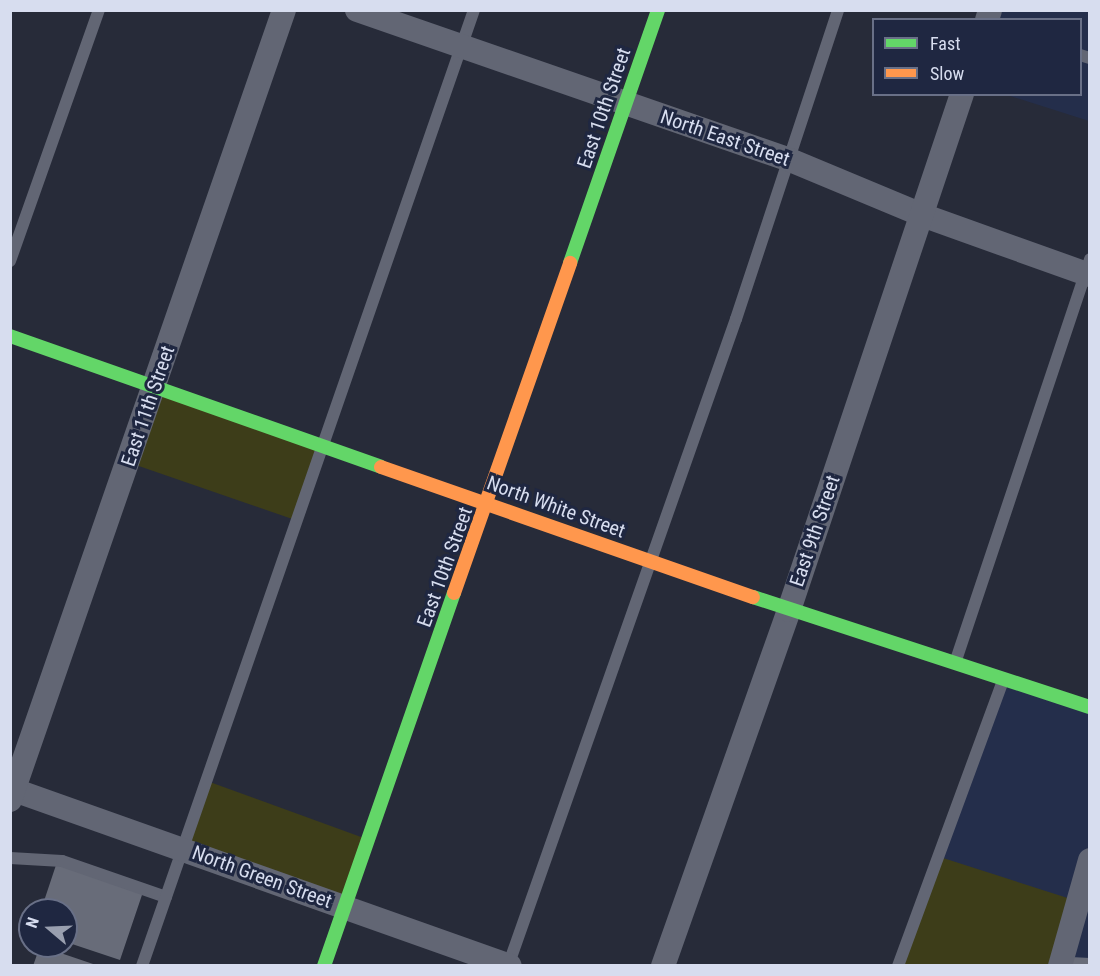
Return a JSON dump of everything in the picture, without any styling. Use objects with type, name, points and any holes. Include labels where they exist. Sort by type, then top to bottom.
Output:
[{"type":"street","name":"East 11th Street","points":[[12,795],[284,10]]},
{"type":"street","name":"North East Street","points":[[357,10],[790,160],[922,215],[1088,269]]},
{"type":"street","name":"East 10th Street","points":[[324,966],[489,503],[658,10]]},
{"type":"street","name":"East 9th Street","points":[[663,966],[789,610],[961,96]]},
{"type":"street","name":"North White Street","points":[[10,336],[789,610],[1089,707]]},
{"type":"street","name":"North Green Street","points":[[12,795],[183,849],[509,965]]},
{"type":"street","points":[[1060,966],[1089,860]]},
{"type":"lane","points":[[10,261],[99,10]]},
{"type":"lane","points":[[142,966],[325,445],[474,10]]},
{"type":"lane","points":[[509,965],[790,160],[838,10]]},
{"type":"lane","points":[[955,664],[1088,269]]},
{"type":"lane","points":[[898,966],[1003,680]]},
{"type":"lane","points":[[10,858],[62,861],[166,897]]},
{"type":"shaded area","points":[[990,11],[1089,11],[1089,121],[1010,96],[1082,96],[1082,18],[988,18]]},
{"type":"shaded area","points":[[155,386],[325,445],[299,521],[129,463]]},
{"type":"shaded area","points":[[1003,680],[1089,707],[1089,965],[1060,965],[940,857]]},
{"type":"shaded area","points":[[207,781],[369,840],[344,907],[182,849]]},
{"type":"shaded area","points":[[940,857],[1077,901],[1060,965],[898,966]]},
{"type":"building","points":[[57,862],[143,892],[120,960],[78,946],[78,898],[45,898]]},
{"type":"building","points":[[1071,957],[1090,958],[1090,966],[1070,966]]},
{"type":"building","points":[[36,958],[75,958],[96,965],[95,966],[33,966]]},
{"type":"traffic: fast","points":[[570,263],[658,10]]},
{"type":"traffic: fast","points":[[10,336],[381,467]]},
{"type":"traffic: fast","points":[[324,966],[454,593]]},
{"type":"traffic: fast","points":[[753,597],[1090,707]]},
{"type":"traffic: slow","points":[[454,593],[570,263]]},
{"type":"traffic: slow","points":[[381,467],[753,597]]}]
